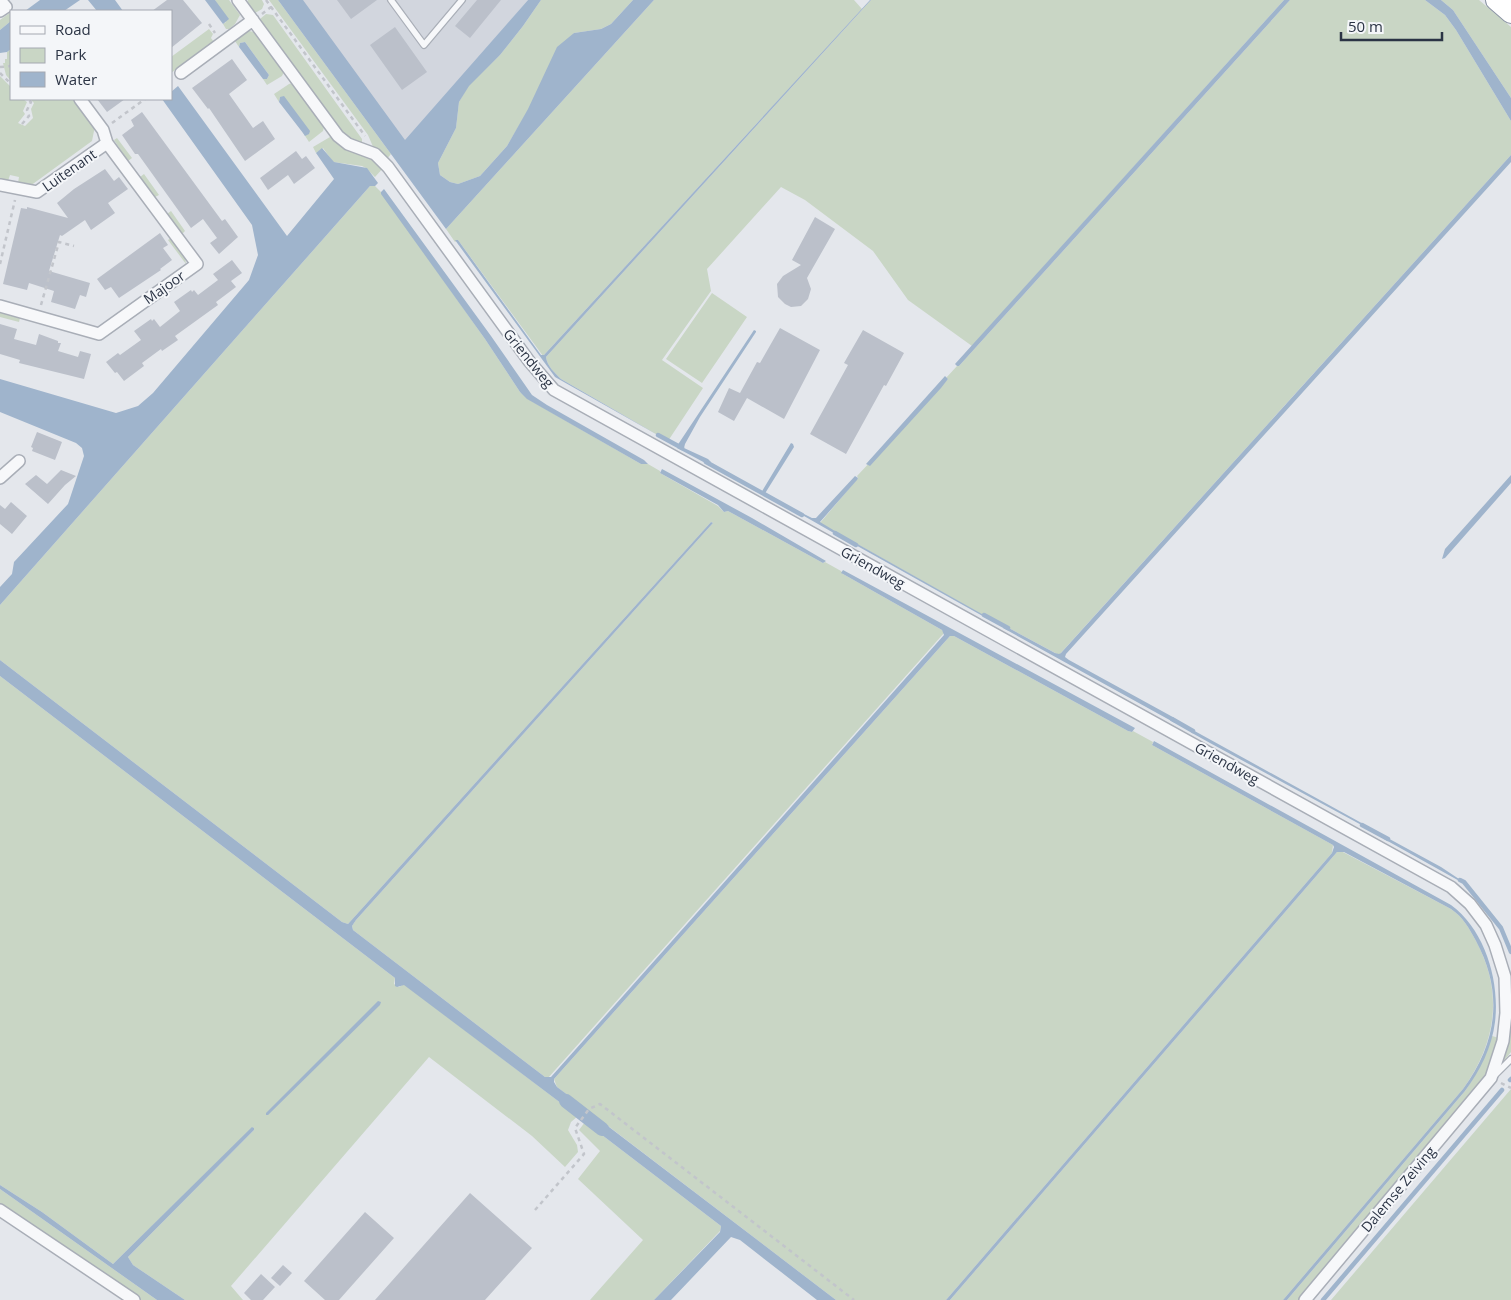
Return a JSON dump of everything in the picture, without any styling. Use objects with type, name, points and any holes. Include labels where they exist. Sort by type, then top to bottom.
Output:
[{"type":"highway","points":[[1496,0],[1511,13]]},
{"type":"street","points":[[0,0],[6,7],[0,11]]},
{"type":"street","name":"Griendweg","points":[[238,0],[338,136],[348,144],[376,154],[388,168],[529,362],[543,380],[554,390],[1451,887],[1470,904],[1486,925],[1508,978],[1503,1041],[1491,1078]]},
{"type":"street","points":[[181,73],[253,20]]},
{"type":"street","name":"Majoor","points":[[0,306],[99,334],[197,264],[107,143],[103,130],[81,100]]},
{"type":"street","name":"Luitenant","points":[[0,185],[38,192],[107,143]]},
{"type":"street","points":[[0,478],[19,462]]},
{"type":"street","name":"Dalemse Zeiving","points":[[1305,1300],[1491,1078]]},
{"type":"street","points":[[0,1210],[134,1300]]},
{"type":"lane","points":[[391,0],[424,45],[462,0]]},
{"type":"lane","points":[[1491,1078],[1511,1059]]},
{"type":"path","points":[[266,0],[364,136]]},
{"type":"path","points":[[208,24],[211,28]]},
{"type":"path","points":[[0,73],[10,83]]},
{"type":"path","points":[[22,124],[29,116],[27,110],[31,102],[28,100]]},
{"type":"path","points":[[103,130],[145,100]]},
{"type":"path","points":[[0,264],[16,197]]},
{"type":"path","points":[[40,306],[59,242],[74,246]]},
{"type":"path","points":[[534,1210],[584,1154],[575,1128],[590,1109],[600,1104],[854,1300]]},
{"type":"shaded area","points":[[294,0],[528,0],[403,145]]},
{"type":"green space","points":[[215,0],[229,0],[240,15],[235,24],[229,29],[226,29],[223,24],[226,22]]},
{"type":"green space","points":[[248,0],[262,0],[264,4],[262,9],[255,13],[247,3]]},
{"type":"green space","points":[[269,0],[278,0],[391,154],[386,160],[374,149],[368,135]]},
{"type":"green space","points":[[541,0],[633,0],[611,24],[601,29],[574,33],[507,146],[480,176],[458,184],[450,182],[440,175],[438,163],[456,128],[459,102],[468,86],[500,55]]},
{"type":"green space","points":[[654,0],[854,0],[862,9],[543,356],[458,240],[455,242],[446,229]]},
{"type":"green space","points":[[871,0],[1284,0],[972,346],[908,300],[873,251],[805,200],[781,187],[707,269],[711,291],[662,360],[703,388],[668,441],[561,379],[554,372],[546,357]]},
{"type":"green space","points":[[1290,0],[1425,0],[1445,15],[1456,30],[1511,121],[1511,155],[1059,655],[1004,627],[820,523],[858,478],[857,476],[948,379],[946,378],[959,366]]},
{"type":"green space","points":[[1441,0],[1479,0],[1511,27],[1511,98],[1453,10]]},
{"type":"green space","points":[[10,13],[10,22],[0,30],[0,20]]},
{"type":"green space","points":[[266,14],[273,15],[362,139],[362,145],[345,138],[262,24],[260,19]]},
{"type":"green space","points":[[209,29],[213,34],[211,38],[214,42],[172,72],[172,56]]},
{"type":"green space","points":[[249,31],[254,32],[284,72],[282,76],[267,85],[263,79],[267,79],[269,75],[245,42],[240,43],[239,47],[235,41]]},
{"type":"green space","points":[[10,50],[10,80],[6,75],[3,63],[7,59],[7,52]]},
{"type":"green space","points":[[0,76],[10,86],[10,100],[24,100],[27,102],[23,111],[25,114],[18,123],[25,126],[33,118],[31,109],[34,103],[31,100],[77,100],[95,126],[92,141],[30,186],[18,183],[19,177],[10,175],[8,181],[0,179]]},
{"type":"green space","points":[[292,83],[324,127],[323,131],[309,142],[280,97],[279,102],[274,94]]},
{"type":"green space","points":[[330,137],[371,156],[384,167],[375,177],[362,166],[333,162],[323,148],[316,153],[313,147]]},
{"type":"green space","points":[[117,138],[132,158],[128,161],[114,140]]},
{"type":"green space","points":[[144,174],[159,195],[155,197],[140,177]]},
{"type":"green space","points":[[370,186],[375,186],[381,192],[485,339],[520,392],[528,399],[641,464],[648,464],[660,471],[660,473],[718,506],[724,512],[728,511],[841,571],[843,574],[942,630],[944,633],[548,1078],[353,930],[352,926],[713,523],[711,522],[348,924],[342,922],[0,660],[0,605]]},
{"type":"green space","points":[[171,211],[185,231],[182,234],[167,214]]},
{"type":"green space","points":[[171,238],[185,257],[186,264],[168,240]]},
{"type":"green space","points":[[712,293],[747,317],[702,383],[666,359]]},
{"type":"green space","points":[[0,312],[20,318],[19,322],[0,317]]},
{"type":"green space","points":[[950,636],[954,636],[1128,731],[1133,731],[1153,742],[1152,745],[1333,845],[1332,853],[946,1300],[836,1300],[557,1087],[554,1079]]},
{"type":"green space","points":[[0,676],[395,978],[394,984],[399,987],[404,984],[578,1116],[571,1122],[568,1130],[577,1145],[578,1152],[565,1167],[532,1136],[429,1057],[231,1286],[243,1300],[185,1300],[133,1265],[128,1257],[254,1130],[253,1127],[113,1264],[42,1212],[0,1185]]},
{"type":"green space","points":[[1341,851],[1451,909],[1462,919],[1485,960],[1493,999],[1492,1017],[1489,1036],[1483,1054],[1463,1089],[1283,1300],[950,1300],[1337,852]]},
{"type":"green space","points":[[1511,984],[1511,1052],[1503,1062],[1500,1060],[1509,985]]},
{"type":"green space","points":[[1492,1036],[1499,1038],[1484,1082],[1299,1300],[1287,1300],[1465,1091]]},
{"type":"green space","points":[[1511,1089],[1511,1300],[1331,1300]]},
{"type":"green space","points":[[585,1122],[721,1226],[720,1231],[654,1300],[590,1300],[643,1240],[578,1179],[600,1151],[579,1130]]},
{"type":"green space","points":[[0,1189],[157,1300],[140,1300],[0,1206]]},
{"type":"water","points":[[40,0],[80,0],[65,10],[26,10]]},
{"type":"water","points":[[88,0],[115,0],[122,10],[96,10]]},
{"type":"water","points":[[205,0],[215,0],[229,19],[223,24]]},
{"type":"water","points":[[278,0],[303,0],[405,140],[528,0],[541,0],[500,55],[469,86],[459,102],[456,128],[438,163],[440,175],[450,182],[458,184],[480,176],[507,146],[528,109],[557,47],[574,33],[601,29],[611,24],[633,0],[654,0],[446,229]]},
{"type":"water","points":[[870,0],[546,357],[554,372],[561,379],[663,438],[555,377],[455,240],[458,240],[541,355],[544,355]]},
{"type":"water","points":[[1284,0],[1290,0],[957,366],[955,364]]},
{"type":"water","points":[[1425,0],[1441,0],[1453,10],[1511,98],[1511,121],[1456,30],[1445,15]]},
{"type":"water","points":[[10,22],[10,50],[7,52],[0,53],[0,30]]},
{"type":"water","points":[[245,42],[269,75],[267,79],[263,79],[239,47],[240,43]]},
{"type":"water","points":[[178,86],[287,236],[334,179],[316,153],[322,148],[334,162],[367,168],[378,183],[375,186],[370,186],[0,605],[0,587],[12,574],[14,562],[68,504],[84,456],[82,448],[76,443],[0,412],[0,379],[116,413],[138,406],[153,393],[249,280],[258,255],[252,225],[163,100],[172,100],[172,91]]},
{"type":"water","points":[[284,96],[310,131],[309,134],[305,136],[279,102],[280,97]]},
{"type":"water","points":[[1511,155],[1511,162],[1066,654],[1065,657],[1069,660],[1171,716],[1177,720],[1177,723],[1003,628],[1005,626],[1055,653],[1061,653]]},
{"type":"water","points":[[384,189],[532,395],[648,464],[641,464],[527,399],[520,392],[485,339],[381,194]]},
{"type":"water","points":[[754,330],[756,332],[700,417],[685,444],[684,448],[708,459],[711,462],[709,465],[677,448],[677,446]]},
{"type":"water","points":[[945,376],[948,379],[941,388],[870,466],[866,464]]},
{"type":"water","points":[[791,443],[794,447],[763,495],[761,493]]},
{"type":"water","points":[[662,469],[826,561],[823,563],[728,511],[724,512],[718,505],[660,473]]},
{"type":"water","points":[[1511,475],[1511,483],[1445,558],[1442,559],[1445,549]]},
{"type":"water","points":[[855,476],[858,478],[857,480],[820,522],[840,534],[839,536],[797,512],[816,518]]},
{"type":"water","points":[[711,522],[713,523],[352,926],[353,930],[545,1077],[551,1077],[944,635],[942,630],[841,573],[843,570],[1135,728],[1132,732],[1128,731],[954,636],[950,636],[554,1079],[557,1087],[584,1107],[578,1116],[404,985],[395,986],[395,978],[0,676],[0,660],[342,922],[348,924]]},
{"type":"water","points":[[854,542],[989,618],[852,543]]},
{"type":"water","points":[[1191,729],[1367,826],[1367,828],[1192,733]]},
{"type":"water","points":[[1154,741],[1451,905],[1463,916],[1473,928],[1488,958],[1495,990],[1495,1022],[1488,1050],[1476,1075],[1465,1091],[1287,1300],[1283,1300],[1463,1089],[1483,1054],[1493,1017],[1491,980],[1485,960],[1471,932],[1459,916],[1451,909],[1344,852],[1337,852],[950,1300],[946,1300],[1332,853],[1333,845],[1152,745]]},
{"type":"water","points":[[1384,836],[1441,867],[1465,883],[1384,839],[1382,837]]},
{"type":"water","points":[[378,1001],[381,1002],[380,1005],[266,1115],[266,1113]]},
{"type":"water","points":[[592,1114],[836,1300],[817,1300],[740,1240],[731,1237],[671,1300],[654,1300],[720,1232],[721,1226],[585,1122]]},
{"type":"water","points":[[252,1127],[254,1130],[128,1257],[133,1265],[185,1300],[157,1300],[0,1189],[0,1185],[42,1212],[113,1264]]},
{"type":"building","points":[[167,0],[183,0],[202,23],[172,47],[172,10],[153,10]]},
{"type":"building","points":[[337,0],[377,0],[351,19]]},
{"type":"building","points":[[477,0],[501,0],[470,38],[455,26]]},
{"type":"building","points":[[395,27],[427,72],[402,90],[370,45]]},
{"type":"building","points":[[232,59],[247,80],[229,94],[253,128],[263,121],[275,139],[245,161],[209,108],[192,88]]},
{"type":"building","points":[[98,100],[124,100],[107,112]]},
{"type":"building","points":[[142,112],[222,221],[225,219],[238,237],[219,254],[210,243],[217,238],[203,219],[191,228],[138,154],[135,154],[122,135],[134,126],[131,120]]},
{"type":"building","points":[[296,151],[302,159],[306,156],[315,168],[294,184],[288,175],[268,190],[260,178]]},
{"type":"building","points":[[105,169],[114,181],[119,177],[128,189],[108,203],[115,213],[91,230],[85,220],[62,236],[60,235],[49,271],[90,283],[86,297],[80,295],[75,309],[51,302],[54,291],[29,283],[27,290],[3,284],[21,208],[27,209],[27,207],[68,218],[57,203],[74,189]]},
{"type":"building","points":[[815,217],[835,229],[807,278],[811,289],[808,299],[801,306],[791,307],[778,297],[777,284],[783,276],[801,265],[792,260]]},
{"type":"building","points":[[160,233],[168,245],[163,248],[172,260],[161,270],[119,298],[111,287],[105,290],[97,279]]},
{"type":"building","points":[[232,260],[242,273],[231,281],[236,287],[216,302],[218,305],[175,336],[178,340],[162,351],[161,349],[142,363],[144,366],[124,381],[117,372],[115,373],[106,362],[118,353],[120,355],[141,340],[134,331],[151,319],[152,321],[154,319],[160,327],[180,311],[174,302],[191,290],[192,292],[194,290],[198,295],[218,280],[213,274]]},
{"type":"building","points":[[0,324],[17,329],[14,339],[36,345],[39,334],[61,343],[58,351],[78,357],[80,351],[91,354],[84,379],[19,363],[20,360],[0,354]]},
{"type":"building","points":[[780,328],[820,350],[784,419],[747,398],[734,421],[718,412],[729,388],[740,393],[757,362],[760,363]]},
{"type":"building","points":[[863,330],[904,353],[846,454],[810,434],[848,365],[844,363]]},
{"type":"building","points":[[37,432],[62,442],[55,460],[32,451],[33,448],[31,447]]},
{"type":"building","points":[[61,470],[76,476],[48,504],[25,484],[36,475],[47,484]]},
{"type":"building","points":[[11,502],[27,516],[12,534],[0,524],[0,505],[5,509]]},
{"type":"building","points":[[470,1193],[532,1248],[485,1300],[375,1300]]},
{"type":"building","points":[[365,1212],[394,1238],[339,1300],[325,1300],[304,1281]]},
{"type":"building","points":[[283,1265],[292,1273],[280,1286],[271,1278]]},
{"type":"building","points":[[261,1274],[275,1287],[263,1300],[251,1300],[244,1293]]},
{"type":"waterway","points":[[658,435],[682,448]]},
{"type":"waterway","points":[[706,462],[802,515]]},
{"type":"waterway","points":[[835,533],[856,545]]},
{"type":"waterway","points":[[984,615],[1008,628]]},
{"type":"waterway","points":[[1172,719],[1193,731]]},
{"type":"waterway","points":[[1362,825],[1388,839]]},
{"type":"waterway","points":[[1460,880],[1464,882],[1501,928],[1511,952]]},
{"type":"waterway","points":[[1323,1300],[1502,1090]]},
{"type":"waterway","points":[[566,1101],[602,1129]]}]
